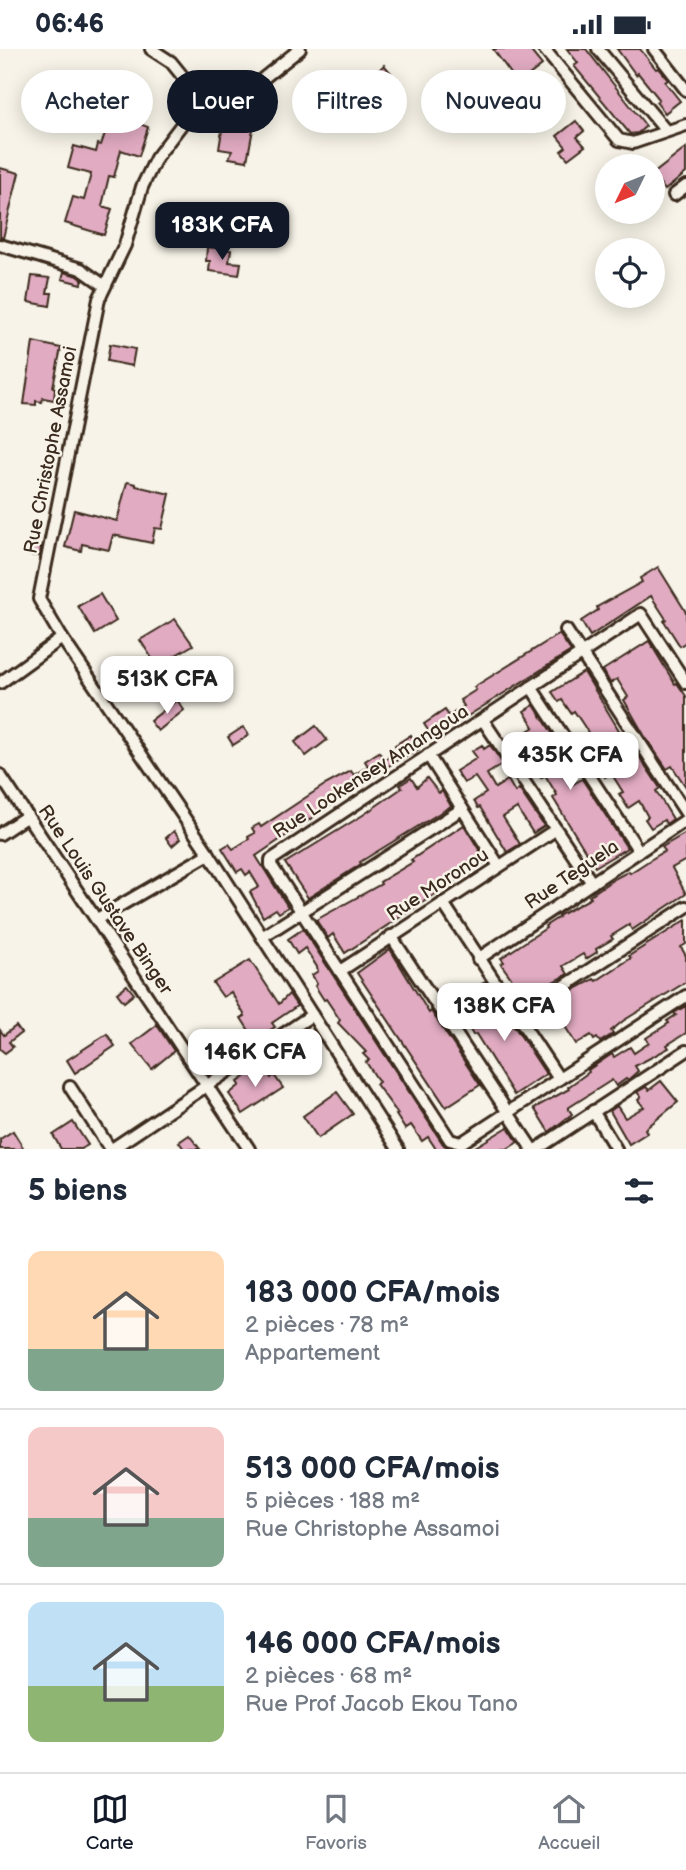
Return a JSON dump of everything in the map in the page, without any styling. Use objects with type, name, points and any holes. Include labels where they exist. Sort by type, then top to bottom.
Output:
[{"type":"street","points":[[151,49],[171,62],[177,70]]},
{"type":"street","points":[[273,70],[299,49]]},
{"type":"street","points":[[544,49],[619,140],[633,143],[686,125]]},
{"type":"street","points":[[598,49],[666,131]]},
{"type":"street","points":[[654,49],[686,90]]},
{"type":"street","name":"Rue Christophe Assamoi","points":[[175,133],[156,158],[142,187],[125,245],[99,299],[39,599],[62,638],[209,854],[398,1149]]},
{"type":"street","points":[[674,195],[686,186]]},
{"type":"street","points":[[0,245],[81,269],[105,286]]},
{"type":"street","name":"Rue Lookensey Amangoua","points":[[686,683],[641,614],[271,860],[271,865],[450,1140],[461,1143],[686,996]]},
{"type":"street","points":[[566,630],[686,813]]},
{"type":"street","points":[[0,683],[62,638]]},
{"type":"street","points":[[531,687],[639,851]]},
{"type":"street","points":[[483,720],[592,883]]},
{"type":"street","points":[[428,755],[499,866]]},
{"type":"street","name":"Rue Louis Gustave Binger","points":[[0,775],[209,1085],[249,1149]]},
{"type":"street","points":[[262,937],[463,809]]},
{"type":"street","points":[[0,834],[27,816]]},
{"type":"street","name":"Rue Teguela","points":[[478,959],[686,820]]},
{"type":"street","name":"Rue Moronou","points":[[340,971],[555,830]]},
{"type":"street","points":[[97,919],[209,854]]},
{"type":"street","points":[[443,903],[559,1079]]},
{"type":"street","points":[[517,1017],[686,907]]},
{"type":"street","points":[[391,936],[532,1149]]},
{"type":"street","points":[[71,1087],[111,1149],[312,1015]]},
{"type":"street","points":[[537,1149],[686,1051]]},
{"type":"street","points":[[593,1111],[616,1149]]},
{"type":"building","points":[[493,49],[529,49],[542,65],[536,70],[508,70]]},
{"type":"building","points":[[567,49],[586,49],[646,126],[638,133],[630,134],[574,66],[578,63]]},
{"type":"building","points":[[617,49],[640,49],[668,80],[665,82],[680,101],[665,113],[656,102],[659,99],[638,73],[636,75]]},
{"type":"building","points":[[576,121],[584,131],[577,137],[585,146],[568,159],[561,151],[566,147],[557,136],[566,133],[566,129]]},
{"type":"building","points":[[105,133],[146,133],[139,156],[121,150],[114,177],[109,176],[102,206],[112,209],[104,235],[65,223],[73,197],[84,200],[91,174],[68,168],[74,146],[96,152],[98,144],[101,145]]},
{"type":"building","points":[[222,133],[252,133],[247,161],[229,158],[232,151],[219,149]]},
{"type":"building","points":[[686,148],[686,173],[665,190],[665,165]]},
{"type":"building","points":[[0,168],[19,173],[3,238],[0,237]]},
{"type":"building","points":[[207,247],[231,250],[229,262],[241,263],[239,275],[209,271],[210,261],[206,261]]},
{"type":"building","points":[[64,272],[78,276],[83,280],[81,284],[62,279]]},
{"type":"building","points":[[32,276],[50,278],[47,293],[52,293],[50,306],[28,302]]},
{"type":"building","points":[[33,342],[61,348],[53,387],[54,400],[43,398],[42,402],[36,401],[36,405],[24,404]]},
{"type":"building","points":[[110,344],[135,349],[132,366],[107,361]]},
{"type":"building","points":[[127,482],[170,494],[162,529],[155,528],[152,543],[113,535],[109,550],[82,544],[81,551],[65,547],[74,510],[117,521]]},
{"type":"building","points":[[29,546],[41,547],[40,556],[29,555]]},
{"type":"building","points":[[658,567],[686,612],[686,642],[680,646],[651,596],[590,636],[581,621],[598,610],[597,607],[642,582],[640,578]]},
{"type":"building","points":[[100,594],[116,621],[95,634],[78,606]]},
{"type":"building","points":[[175,619],[193,645],[157,666],[140,640]]},
{"type":"building","points":[[559,634],[571,651],[433,738],[424,724],[445,710],[449,716],[464,706],[460,700],[476,690],[474,687]]},
{"type":"building","points":[[649,641],[675,684],[677,683],[686,696],[686,787],[672,766],[667,769],[644,735],[624,700],[628,697],[617,679],[610,683],[603,670]]},
{"type":"building","points":[[584,672],[620,732],[660,788],[656,791],[673,819],[666,824],[664,820],[651,828],[639,801],[628,808],[619,794],[623,792],[611,773],[605,777],[599,767],[602,765],[593,750],[597,747],[584,726],[574,711],[571,713],[552,692]]},
{"type":"building","points":[[177,700],[184,710],[158,731],[150,721]]},
{"type":"building","points":[[534,705],[569,759],[558,766],[570,786],[582,779],[627,848],[595,867],[553,798],[557,795],[545,775],[541,778],[535,768],[538,767],[526,748],[516,755],[508,743],[534,727],[524,711]]},
{"type":"building","points":[[316,726],[327,740],[306,756],[295,742]]},
{"type":"building","points":[[243,727],[249,735],[233,745],[228,737]]},
{"type":"building","points":[[411,735],[419,749],[403,759],[402,757],[256,856],[288,907],[279,913],[276,909],[263,917],[250,892],[259,887],[250,872],[246,875],[242,869],[237,872],[222,848],[229,844],[233,849],[255,833],[252,828],[259,824],[261,827],[351,771],[354,775],[368,766],[365,761],[379,752],[384,760],[398,750],[395,745]]},
{"type":"building","points":[[482,745],[484,749],[490,745],[503,764],[487,774],[495,788],[508,780],[515,792],[519,789],[544,826],[533,833],[517,808],[503,817],[520,844],[507,852],[474,801],[486,793],[475,777],[464,783],[456,771],[477,758],[472,751]]},
{"type":"building","points":[[411,778],[417,787],[427,778],[439,793],[442,791],[451,806],[360,862],[361,864],[308,898],[285,863],[363,815],[402,788],[400,785]]},
{"type":"building","points":[[464,825],[486,861],[345,953],[333,934],[328,938],[316,920],[381,884],[380,882]]},
{"type":"building","points":[[174,831],[180,839],[172,846],[166,838]]},
{"type":"building","points":[[686,833],[686,860],[672,868],[686,894],[632,930],[629,925],[611,936],[613,939],[586,959],[583,954],[563,966],[568,974],[538,990],[539,993],[529,999],[524,991],[522,993],[501,964],[504,962],[501,958],[546,928],[545,926],[558,916],[591,898],[589,896],[614,879],[629,871],[630,873],[665,851],[662,847]]},
{"type":"building","points":[[686,920],[686,944],[681,947],[686,956],[686,982],[623,1021],[611,1031],[613,1034],[600,1042],[597,1038],[594,1040],[591,1035],[576,1044],[556,1012],[556,1007],[569,999],[566,994],[594,979],[596,981],[631,958],[629,956]]},
{"type":"building","points":[[303,929],[443,1144],[449,1149],[436,1149],[428,1137],[422,1141],[411,1125],[405,1129],[396,1115],[398,1114],[376,1084],[379,1082],[366,1062],[369,1060],[363,1054],[366,1052],[338,1023],[340,1020],[315,986],[317,984],[312,975],[318,971],[317,967],[305,948],[297,954],[288,939]]},
{"type":"building","points":[[390,949],[429,1013],[431,1011],[480,1085],[446,1107],[357,973]]},
{"type":"building","points":[[250,960],[279,1004],[289,994],[297,1006],[272,1023],[275,1027],[262,1035],[262,1039],[257,1043],[241,1018],[245,1016],[231,992],[223,997],[213,983]]},
{"type":"building","points":[[485,982],[546,1074],[514,1095],[476,1034],[473,1035],[466,1023],[486,1011],[473,989]]},
{"type":"building","points":[[127,985],[134,994],[124,1002],[117,993]]},
{"type":"building","points":[[686,1006],[686,1033],[667,1045],[669,1048],[635,1066],[638,1071],[628,1080],[616,1086],[612,1080],[568,1108],[572,1114],[549,1132],[534,1108],[569,1089],[568,1087],[589,1072],[588,1070],[612,1054],[614,1057],[630,1047],[634,1053],[649,1043],[646,1038],[669,1023],[667,1021],[676,1015],[674,1013]]},
{"type":"building","points":[[157,1025],[174,1051],[152,1069],[132,1044]]},
{"type":"building","points":[[16,1026],[21,1033],[9,1042],[13,1047],[5,1053],[0,1049],[0,1030],[4,1035]]},
{"type":"building","points":[[107,1034],[115,1046],[75,1073],[67,1060]]},
{"type":"building","points":[[262,1065],[271,1078],[274,1075],[283,1088],[243,1114],[229,1094],[240,1085],[238,1082]]},
{"type":"building","points":[[661,1081],[678,1102],[645,1129],[647,1133],[629,1144],[610,1111],[617,1106],[625,1118],[644,1107],[638,1100],[641,1097],[637,1092],[646,1087],[649,1090]]},
{"type":"building","points":[[337,1092],[353,1114],[318,1138],[303,1116]]},
{"type":"building","points":[[73,1122],[88,1145],[81,1149],[61,1149],[53,1135]]},
{"type":"building","points":[[508,1127],[518,1142],[507,1149],[472,1149]]},
{"type":"building","points":[[13,1131],[24,1149],[0,1149],[0,1139]]},
{"type":"building","points":[[189,1135],[200,1149],[184,1149],[179,1142]]}]
